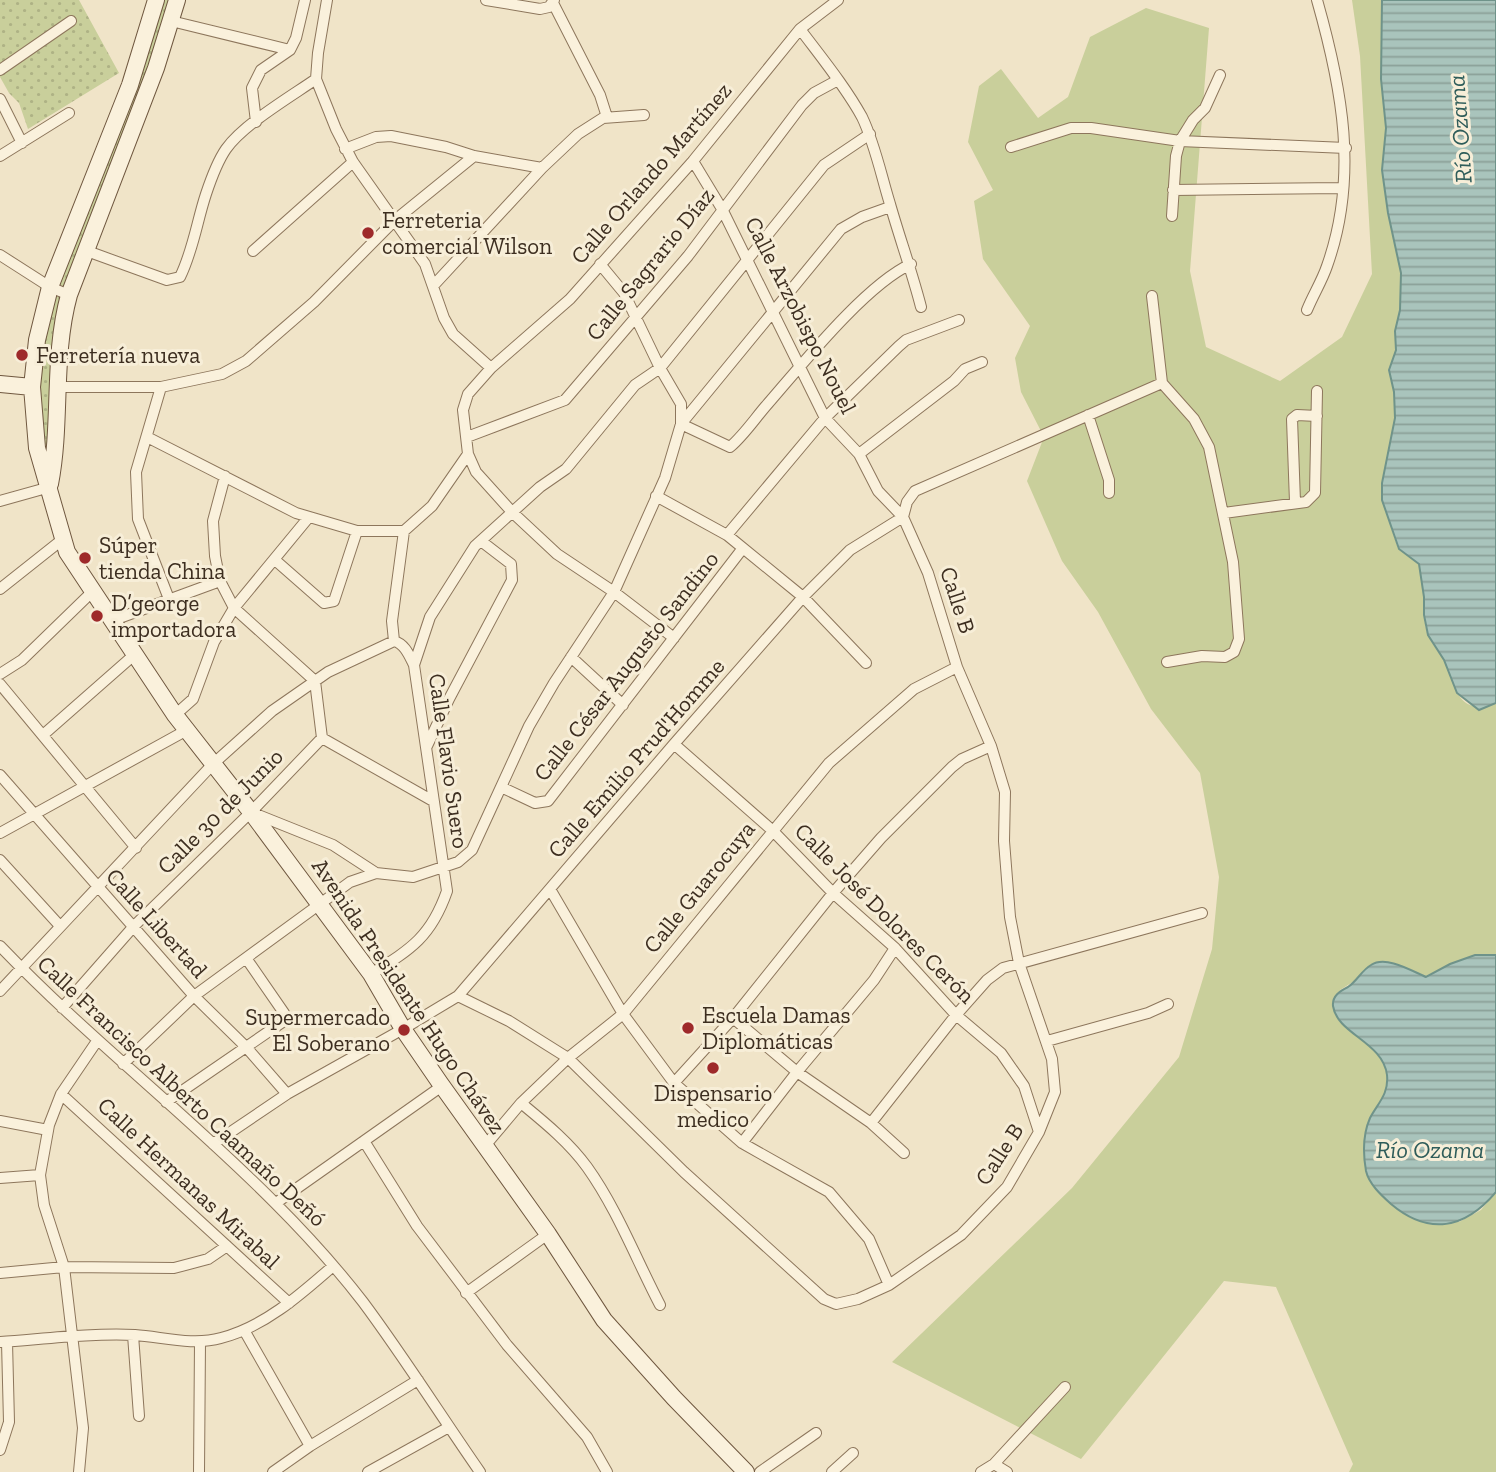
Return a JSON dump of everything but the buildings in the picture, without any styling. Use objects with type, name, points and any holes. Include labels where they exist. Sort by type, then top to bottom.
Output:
[{"type":"main road","name":"Avenida Presidente Hugo Chávez","points":[[156,0],[130,85],[50,287],[37,340],[32,387],[37,448],[67,552],[175,715],[372,974],[403,1029],[548,1234],[604,1320],[746,1472]]},
{"type":"main road","name":"Avenida Presidente Hugo Chávez","points":[[50,487],[57,450],[57,387],[64,315],[69,295],[156,68],[177,0]]},
{"type":"main road","points":[[0,384],[32,387]]},
{"type":"main road","points":[[37,448],[46,456],[57,450]]},
{"type":"street","points":[[256,122],[252,88],[261,70],[290,50],[296,38],[305,0]]},
{"type":"street","points":[[327,0],[316,79],[345,149],[425,264],[444,318],[453,334],[491,368]]},
{"type":"street","points":[[486,0],[541,9],[549,7],[553,2],[600,95],[607,117]]},
{"type":"street","name":"Calle Orlando Martínez","points":[[468,454],[464,404],[468,394],[491,368],[570,299],[693,160],[800,29],[838,0]]},
{"type":"street","points":[[1307,310],[1327,266],[1341,214],[1346,148],[1345,126],[1333,57],[1317,0]]},
{"type":"street","points":[[0,70],[71,21]]},
{"type":"street","points":[[171,21],[290,50]]},
{"type":"street","points":[[800,29],[838,80],[870,134],[890,207],[911,264],[921,307]]},
{"type":"street","points":[[1172,216],[1176,156],[1180,141],[1193,120],[1205,108],[1220,75]]},
{"type":"street","points":[[87,251],[167,279],[180,277],[186,265],[206,193],[217,164],[228,147],[256,122],[316,79]]},
{"type":"street","name":"Calle Sagrario Díaz","points":[[467,437],[565,400],[688,257],[802,105],[814,93],[838,80]]},
{"type":"street","points":[[0,99],[22,143]]},
{"type":"street","points":[[0,156],[69,113]]},
{"type":"street","points":[[433,286],[542,168],[578,134],[603,118],[644,115]]},
{"type":"street","points":[[1011,147],[1071,128],[1091,128],[1180,141],[1346,148]]},
{"type":"street","name":"Calle Flavio Suero","points":[[372,974],[420,941],[438,915],[447,891],[414,664],[430,617],[475,546],[540,487],[566,469],[635,385],[660,369],[824,165],[870,134]]},
{"type":"street","points":[[345,149],[376,137],[391,136],[446,147],[474,156],[542,168]]},
{"type":"street","points":[[57,387],[161,387],[222,374],[247,360],[314,302],[394,221],[474,156]]},
{"type":"street","name":"Calle Arzobispo Nouel","points":[[693,160],[722,209],[774,310],[825,418],[859,454],[878,491],[903,517]]},
{"type":"street","points":[[253,251],[353,162]]},
{"type":"street","points":[[1173,191],[1342,188]]},
{"type":"street","points":[[681,424],[841,229],[862,216],[890,207]]},
{"type":"street","points":[[0,255],[50,287],[69,295]]},
{"type":"street","points":[[123,1064],[194,996],[350,882],[376,873],[414,877],[458,862],[472,850],[529,726],[614,592],[674,452],[681,424],[681,404],[660,369],[624,293],[600,264]]},
{"type":"street","points":[[681,424],[731,447],[857,306],[897,271],[911,264]]},
{"type":"street","points":[[1152,296],[1162,383],[1203,432],[1209,447],[1233,562],[1239,639],[1234,652],[1225,657],[1202,656],[1167,662]]},
{"type":"street","points":[[727,535],[825,418],[898,346],[906,340],[959,320]]},
{"type":"street","points":[[859,454],[954,381],[965,369],[982,362]]},
{"type":"street","points":[[903,517],[907,502],[915,491],[1162,383]]},
{"type":"street","points":[[161,387],[136,472],[138,519],[169,599]]},
{"type":"street","points":[[1224,513],[1306,502],[1315,493],[1317,391]]},
{"type":"street","points":[[1088,415],[1109,480],[1109,493]]},
{"type":"street","points":[[1295,502],[1292,419],[1297,415],[1317,416]]},
{"type":"street","points":[[146,437],[296,513],[357,531],[404,531]]},
{"type":"street","points":[[394,641],[392,621],[404,531],[432,506],[468,454],[477,472],[512,512],[556,554],[614,592],[674,638]]},
{"type":"street","points":[[225,477],[213,521],[215,556],[220,581],[234,608],[315,681],[322,738],[433,801]]},
{"type":"street","points":[[0,500],[50,487]]},
{"type":"street","points":[[656,496],[727,535],[803,597],[866,663]]},
{"type":"street","points":[[175,715],[193,699],[214,642],[234,608],[309,517]]},
{"type":"street","name":"Calle Emilio Prud'Homme","points":[[213,1144],[287,1094],[457,996],[803,597],[850,551],[903,517]]},
{"type":"street","name":"Calle B","points":[[457,996],[509,1021],[568,1058],[684,1172],[824,1299],[836,1304],[858,1299],[889,1285],[961,1236],[1007,1187],[1039,1132],[1055,1092],[1052,1059],[1019,963],[1009,905],[1004,841],[1005,792],[991,746],[957,667],[928,573],[903,517]]},
{"type":"street","points":[[275,560],[324,603],[331,603],[334,601],[357,531]]},
{"type":"street","points":[[0,589],[63,539]]},
{"type":"street","points":[[428,746],[449,699],[512,580],[511,564],[481,541]]},
{"type":"street","name":"Calle César Augusto Sandino","points":[[501,787],[535,803],[548,802],[743,548]]},
{"type":"street","points":[[111,621],[220,581]]},
{"type":"street","points":[[0,674],[22,660],[92,593]]},
{"type":"street","points":[[0,991],[213,764],[272,711],[328,672],[394,641],[399,642],[407,651],[414,664]]},
{"type":"street","points":[[43,735],[134,655]]},
{"type":"street","points":[[571,657],[622,705]]},
{"type":"street","name":"Calle Guarocuya","points":[[484,1147],[521,1103],[568,1058],[623,1014],[829,763],[914,688],[957,667]]},
{"type":"street","points":[[0,684],[136,848]]},
{"type":"street","points":[[0,833],[187,730]]},
{"type":"street","name":"Calle 30 de Junio","points":[[62,1008],[134,926],[251,812],[322,738]]},
{"type":"street","name":"Calle José Dolores Cerón","points":[[674,744],[772,831],[833,893],[895,948],[956,1015],[1001,1053],[1024,1086],[1039,1132]]},
{"type":"street","points":[[674,1083],[733,1018],[833,893],[881,838],[952,767],[962,759],[991,746]]},
{"type":"street","name":"Calle Libertad","points":[[0,775],[194,996],[287,1094]]},
{"type":"street","points":[[251,812],[333,845],[376,873]]},
{"type":"street","points":[[0,860],[60,926]]},
{"type":"street","points":[[550,889],[623,1014],[674,1083],[742,1143],[829,1192],[869,1239],[889,1285]]},
{"type":"street","points":[[871,1123],[956,1015],[987,980],[1003,968],[1202,913]]},
{"type":"street","name":"Calle Francisco Alberto Caamaño Deñó","points":[[0,946],[97,1041],[276,1203],[363,1302],[480,1472]]},
{"type":"street","points":[[742,1143],[874,980],[895,948]]},
{"type":"street","points":[[166,1102],[284,1021],[285,1016],[246,958]]},
{"type":"street","points":[[1047,1041],[1148,1013],[1168,1004]]},
{"type":"street","points":[[733,1018],[797,1072],[871,1123],[904,1153]]},
{"type":"street","points":[[79,1472],[83,1428],[64,1267],[44,1205],[40,1175],[48,1130],[61,1094],[97,1041]]},
{"type":"street","points":[[276,1203],[442,1086]]},
{"type":"street","name":"Calle Hermanas Mirabal","points":[[61,1094],[289,1303]]},
{"type":"street","points":[[521,1103],[560,1136],[586,1166],[613,1208],[660,1306]]},
{"type":"street","points":[[0,1121],[48,1130]]},
{"type":"street","points":[[364,1141],[416,1226],[507,1345],[587,1437],[607,1472]]},
{"type":"street","points":[[0,1178],[40,1175]]},
{"type":"street","points":[[466,1293],[548,1234]]},
{"type":"street","points":[[1,1271],[64,1267],[174,1268],[208,1259],[227,1246]]},
{"type":"street","points":[[0,1450],[9,1422],[4,1342],[133,1335],[200,1342],[220,1339],[244,1330],[289,1303],[333,1266]]},
{"type":"street","points":[[244,1330],[310,1446]]},
{"type":"street","points":[[133,1335],[139,1416]]},
{"type":"street","points":[[199,1472],[200,1342]]},
{"type":"street","points":[[273,1472],[310,1446],[418,1380]]},
{"type":"street","points":[[981,1472],[994,1464],[1065,1387]]},
{"type":"street","points":[[369,1472],[449,1427]]},
{"type":"street","points":[[760,1472],[816,1433]]},
{"type":"street","points":[[832,1472],[853,1452]]},
{"type":"street","points":[[994,1464],[1007,1472]]},
{"type":"green space","points":[[0,0],[79,0],[119,73],[28,129],[19,103],[9,93],[0,77]]},
{"type":"green space","points":[[157,0],[173,0],[60,311],[49,445],[44,444],[39,391],[47,306]]},
{"type":"green space","points":[[1352,0],[1382,0],[1381,79],[1386,128],[1382,170],[1401,273],[1400,310],[1395,331],[1396,350],[1389,370],[1394,392],[1395,418],[1382,483],[1382,500],[1398,548],[1419,564],[1426,630],[1443,659],[1459,696],[1472,706],[1496,703],[1496,955],[1477,956],[1460,961],[1426,977],[1398,965],[1359,978],[1340,990],[1338,1018],[1365,1041],[1386,1069],[1386,1093],[1368,1122],[1459,1222],[1481,1210],[1496,1192],[1496,1472],[1349,1472],[1353,1464],[1276,1287],[1224,1281],[1081,1459],[892,1362],[1072,1188],[1179,1057],[1212,949],[1219,877],[1200,773],[1151,709],[1098,612],[1062,561],[1027,481],[1044,437],[1021,392],[1015,358],[1030,326],[983,259],[974,201],[993,190],[968,142],[979,86],[1001,69],[1038,118],[1068,97],[1090,37],[1146,8],[1209,28],[1190,271],[1206,347],[1280,381],[1342,337],[1372,274],[1360,56]]},
{"type":"water","name":"Río Ozama","points":[[1382,0],[1496,0],[1496,703],[1479,710],[1457,693],[1444,660],[1428,635],[1419,564],[1399,549],[1382,500],[1382,483],[1395,418],[1394,392],[1389,370],[1396,350],[1395,331],[1400,310],[1401,273],[1382,170],[1386,128],[1381,79]]},
{"type":"water","name":"Río Ozama","points":[[1475,955],[1496,955],[1496,1192],[1472,1214],[1446,1224],[1433,1224],[1419,1221],[1391,1204],[1368,1176],[1364,1151],[1366,1131],[1370,1118],[1385,1093],[1387,1075],[1377,1054],[1336,1016],[1333,1002],[1337,994],[1377,962],[1399,965],[1426,977]]},
{"type":"place","name":"Ferreteria comercial Wilson","points":[[368,233]]},
{"type":"place","name":"Ferretería nueva","points":[[22,355]]},
{"type":"place","name":"Súper tienda China","points":[[85,558]]},
{"type":"place","name":"D’george importadora","points":[[97,616]]},
{"type":"place","name":"Escuela Damas Diplomáticas","points":[[688,1028]]},
{"type":"place","name":"Supermercado El Soberano","points":[[404,1030]]},
{"type":"place","name":"Dispensario medico","points":[[713,1068]]}]
